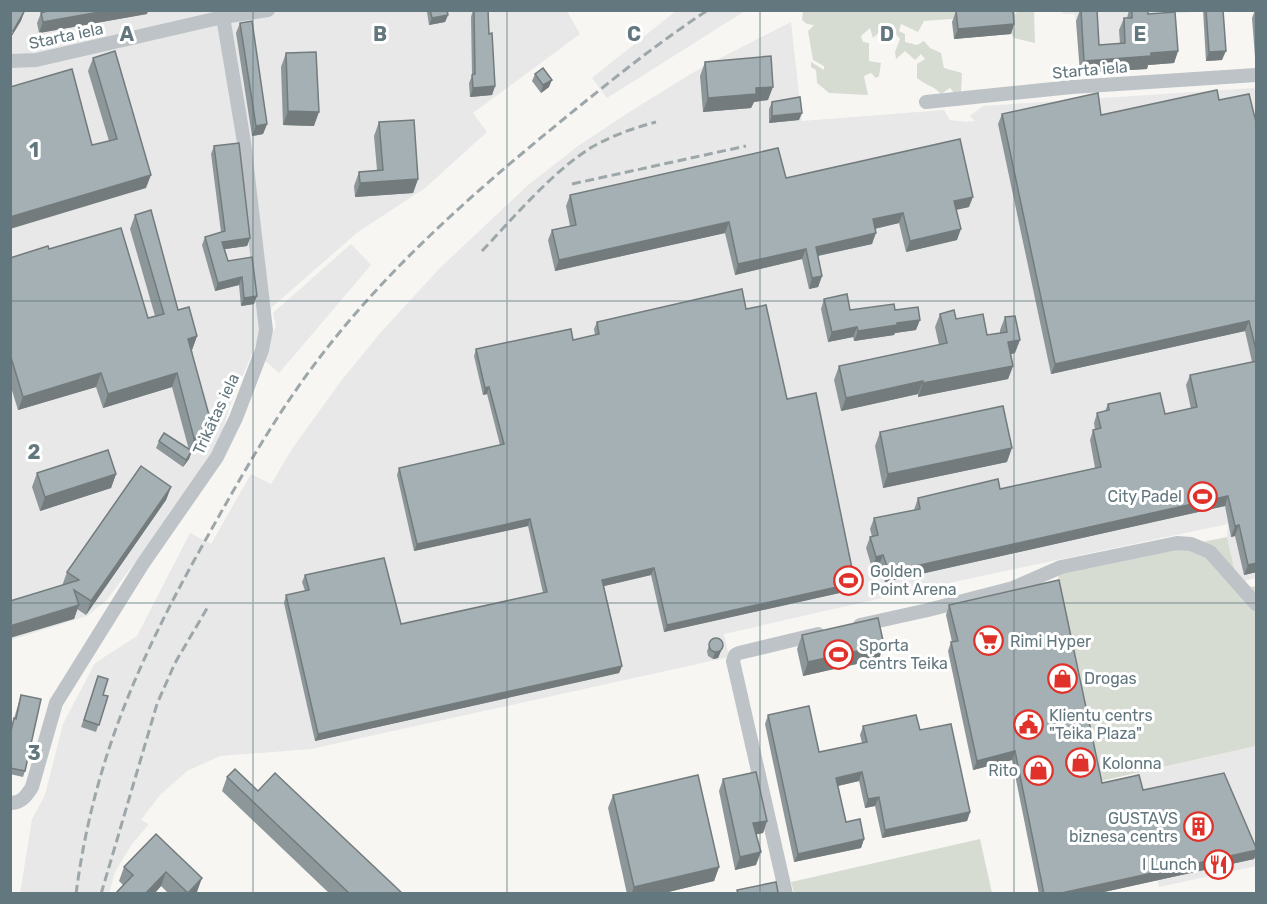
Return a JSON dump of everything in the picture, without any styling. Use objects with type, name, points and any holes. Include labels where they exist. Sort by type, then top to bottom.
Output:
[{"type":"street","name":"Starta iela","points":[[10,61],[36,60],[223,17],[268,10]]},
{"type":"street","name":"Trikātas iela","points":[[10,803],[14,804],[26,798],[32,787],[56,703],[142,565],[218,457],[236,418],[261,350],[266,330],[244,142],[223,17]]},
{"type":"street","name":"Starta iela","points":[[926,102],[1072,87],[1257,75]]},
{"type":"street","points":[[786,894],[733,661],[735,655],[1013,588],[1061,567],[1177,543],[1191,544],[1210,552],[1257,604]]},
{"type":"shaded area","points":[[803,10],[1004,10],[1005,15],[924,21],[918,32],[901,24],[899,31],[905,34],[905,42],[917,45],[924,41],[930,48],[941,53],[944,68],[962,73],[961,92],[954,93],[950,88],[941,94],[917,78],[917,64],[925,59],[921,54],[915,60],[905,51],[896,59],[895,52],[900,39],[893,31],[884,28],[873,38],[870,28],[861,36],[863,42],[869,43],[869,61],[881,63],[879,76],[876,78],[871,73],[864,76],[868,95],[829,93],[817,83],[816,70],[811,67],[811,62],[824,70],[824,66],[813,60],[808,31],[814,25],[802,20]]},
{"type":"shaded area","points":[[11,11],[567,11],[580,34],[473,113],[487,132],[425,188],[358,232],[272,307],[229,408],[213,458],[106,601],[87,616],[11,640]]},
{"type":"shaded area","points":[[676,11],[745,11],[607,98],[592,78]]},
{"type":"shaded area","points":[[1018,11],[1034,11],[1035,43],[1014,38],[1012,35],[1012,17]]},
{"type":"shaded area","points":[[1060,11],[1204,11],[1137,17],[1140,69],[1080,73],[1074,14],[1064,14]]},
{"type":"shaded area","points":[[791,22],[802,121],[944,110],[950,120],[966,122],[975,121],[970,116],[983,106],[1254,88],[1256,91],[1256,578],[1238,582],[1227,537],[1228,524],[944,584],[724,634],[729,657],[311,749],[220,756],[187,771],[160,795],[141,820],[149,824],[132,844],[115,872],[109,893],[20,894],[32,819],[45,795],[63,724],[95,663],[137,636],[190,533],[211,544],[251,474],[271,484],[292,449],[341,381],[381,332],[440,268],[527,186],[578,146],[634,109],[699,69]]},
{"type":"shaded area","points":[[351,244],[371,265],[279,373],[262,358],[276,326],[273,313]]},
{"type":"shaded area","points":[[1227,537],[1239,589],[1256,586],[1256,746],[1101,781],[1057,571]]},
{"type":"shaded area","points":[[1256,746],[1256,866],[1159,887],[1134,774]]},
{"type":"shaded area","points":[[980,839],[992,893],[794,893],[791,882]]},
{"type":"building","points":[[10,10],[25,10],[13,31],[10,30]]},
{"type":"building","points":[[50,10],[111,10],[43,22],[41,13]]},
{"type":"building","points":[[430,10],[447,10],[448,15],[432,18]]},
{"type":"building","points":[[474,10],[488,10],[489,34],[492,33],[495,86],[473,88],[472,75],[475,74]]},
{"type":"building","points":[[1013,10],[1014,24],[958,29],[956,11]]},
{"type":"building","points":[[1081,10],[1097,10],[1099,45],[1125,43],[1124,18],[1132,18],[1132,10],[1148,10],[1148,14],[1175,12],[1178,51],[1151,53],[1151,56],[1084,61]]},
{"type":"building","points":[[1206,10],[1223,10],[1226,51],[1209,52]]},
{"type":"building","points":[[252,21],[267,124],[256,126],[240,23]]},
{"type":"building","points":[[115,51],[151,175],[10,217],[10,87],[72,69],[92,145],[117,139],[93,58]]},
{"type":"building","points":[[316,52],[319,112],[288,111],[286,53]]},
{"type":"building","points":[[771,56],[773,87],[756,88],[756,94],[708,98],[705,62]]},
{"type":"building","points":[[543,68],[552,80],[543,85],[535,74]]},
{"type":"building","points":[[1217,90],[1219,100],[1249,94],[1257,126],[1257,354],[1249,321],[1055,364],[1002,114],[1098,93],[1101,115]]},
{"type":"building","points":[[800,97],[802,113],[772,116],[772,102]]},
{"type":"building","points":[[414,120],[418,179],[360,183],[359,172],[383,170],[379,122]]},
{"type":"building","points":[[960,139],[973,197],[954,201],[961,229],[910,241],[903,213],[873,219],[876,233],[816,247],[822,276],[812,278],[806,249],[738,264],[729,222],[559,260],[552,230],[576,225],[570,195],[778,148],[786,178]]},
{"type":"building","points":[[239,143],[250,238],[222,242],[228,261],[252,257],[257,296],[244,298],[242,277],[218,283],[205,237],[225,231],[214,146]]},
{"type":"building","points":[[151,210],[178,310],[189,307],[197,336],[188,339],[214,433],[194,438],[177,373],[108,394],[101,373],[23,397],[10,354],[10,258],[48,246],[49,249],[121,228],[148,318],[164,314],[135,215]]},
{"type":"building","points":[[742,289],[746,309],[766,305],[787,399],[816,393],[855,583],[667,625],[654,568],[602,580],[622,666],[318,734],[286,595],[309,590],[305,575],[384,558],[401,624],[547,592],[530,519],[417,544],[399,468],[504,444],[489,387],[485,388],[476,349],[571,329],[573,340],[599,334],[597,322]]},
{"type":"building","points":[[847,294],[850,310],[894,304],[895,310],[918,307],[920,320],[858,331],[857,327],[832,332],[824,299]]},
{"type":"building","points":[[954,310],[956,319],[983,314],[987,335],[1007,332],[1005,317],[1015,316],[1020,340],[1008,342],[1013,366],[923,383],[923,381],[846,398],[839,366],[947,343],[940,314]]},
{"type":"building","points":[[1257,361],[1257,563],[1248,565],[1239,525],[1235,526],[1228,496],[889,572],[883,555],[876,557],[870,537],[878,535],[874,518],[920,509],[918,498],[998,479],[1000,489],[1101,467],[1093,430],[1101,428],[1097,413],[1109,410],[1108,404],[1160,393],[1165,414],[1197,407],[1190,375]]},
{"type":"building","points":[[1003,406],[1012,448],[888,474],[880,432]]},
{"type":"building","points":[[164,433],[192,451],[186,460],[159,441]]},
{"type":"building","points":[[108,450],[116,474],[45,497],[37,473]]},
{"type":"building","points":[[141,466],[171,487],[91,601],[74,590],[79,605],[10,626],[10,601],[79,580],[67,572]]},
{"type":"building","points":[[1059,580],[1102,783],[1139,775],[1143,790],[1224,773],[1257,850],[1057,894],[1044,894],[1015,751],[977,761],[951,642],[958,641],[949,605]]},
{"type":"building","points":[[878,618],[884,645],[808,662],[802,635]]},
{"type":"building","points":[[716,638],[721,640],[723,645],[721,650],[716,652],[711,650],[709,645],[711,640]]},
{"type":"building","points":[[98,676],[108,679],[103,695],[108,696],[99,725],[84,720]]},
{"type":"building","points":[[21,695],[41,699],[25,771],[10,768],[10,735]]},
{"type":"building","points":[[809,706],[819,752],[867,742],[863,726],[916,715],[920,730],[951,724],[970,812],[885,830],[879,797],[868,799],[862,772],[836,778],[846,822],[860,819],[864,839],[798,854],[768,715]]},
{"type":"building","points":[[235,769],[258,791],[275,773],[403,894],[350,894],[227,777]]},
{"type":"building","points":[[756,772],[767,821],[753,823],[761,852],[740,857],[723,779]]},
{"type":"building","points":[[698,775],[719,867],[634,887],[613,795]]},
{"type":"building","points":[[156,834],[202,878],[188,893],[166,872],[145,894],[115,894],[133,875],[124,867]]},
{"type":"building","points":[[776,882],[778,892],[773,894],[738,894],[737,890]]},
{"type":"railway","points":[[76,894],[84,846],[106,757],[138,673],[178,590],[215,523],[257,450],[303,380],[374,292],[464,204],[614,78],[708,10]]},
{"type":"railway","points":[[482,251],[534,195],[577,157],[608,139],[656,122]]},
{"type":"railway","points":[[572,184],[746,146]]},
{"type":"railway","points":[[101,894],[157,704],[175,663],[209,605]]},
{"type":"place","name":"City Padel","points":[[1203,496]]},
{"type":"place","name":"Golden Point Arena","points":[[849,580]]},
{"type":"place","name":"Rimi Hyper","points":[[989,641]]},
{"type":"place","name":"Sporta centrs Teika","points":[[838,654]]},
{"type":"place","name":"Drogas","points":[[1063,678]]},
{"type":"place","name":"Klientu centrs \"Teika Plaza\"","points":[[1028,724]]},
{"type":"place","name":"Kolonna","points":[[1081,763]]},
{"type":"place","name":"Rito","points":[[1039,770]]},
{"type":"place","name":"GUSTAVS biznesa centrs","points":[[1199,827]]},
{"type":"place","name":"I Lunch","points":[[1218,864]]}]
